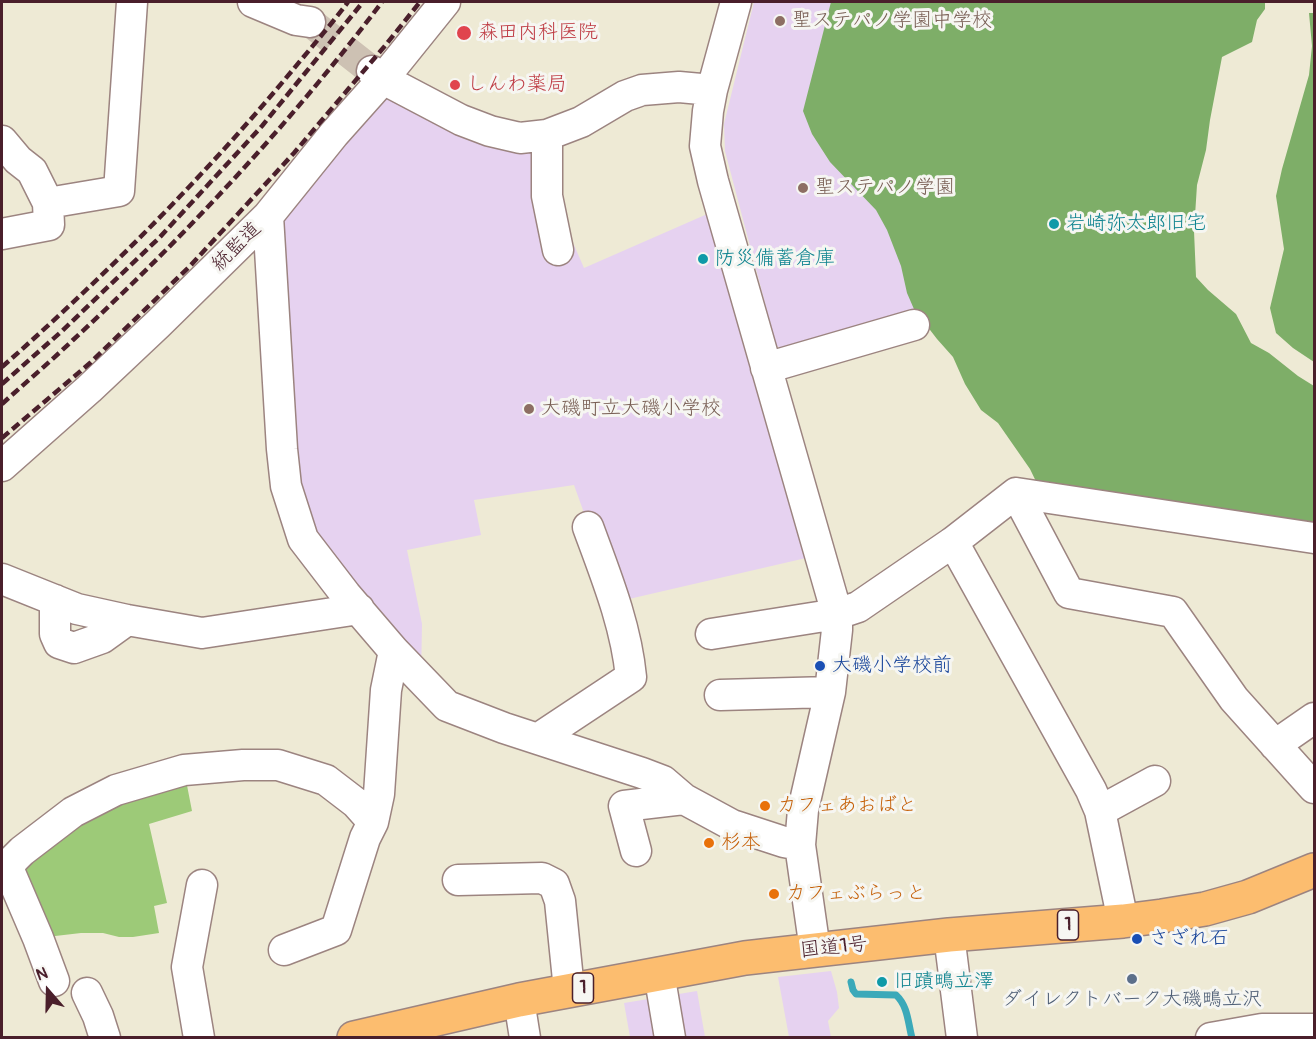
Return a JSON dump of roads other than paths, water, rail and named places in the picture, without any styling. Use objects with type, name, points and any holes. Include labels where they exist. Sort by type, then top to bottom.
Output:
[{"type":"highway","name":"国道1号","points":[[354,1038],[519,1000],[745,958],[950,935],[1123,921],[1205,909],[1248,897],[1314,870]]},
{"type":"street","points":[[2,234],[48,214],[118,191],[132,2]]},
{"type":"street","points":[[253,2],[305,14]]},
{"type":"street","name":"統監道","points":[[2,466],[89,390],[267,216],[334,134],[377,75],[445,2]]},
{"type":"street","points":[[736,2],[712,90],[705,146],[713,181],[837,614],[830,692],[802,810],[800,845],[815,950]]},
{"type":"street","points":[[377,75],[461,120],[489,131],[520,138],[547,135],[581,122],[625,96],[642,90],[679,87],[712,90]]},
{"type":"street","points":[[547,135],[547,196],[558,250]]},
{"type":"street","points":[[6,152],[32,171],[48,214]]},
{"type":"street","points":[[267,216],[286,486],[303,539],[346,595],[394,651],[447,706],[494,724],[642,772],[663,781],[684,799],[732,825],[800,845]]},
{"type":"street","points":[[766,368],[914,325]]},
{"type":"street","points":[[711,634],[837,614],[858,607],[953,542],[1016,494],[1314,538]]},
{"type":"street","points":[[1016,494],[1069,593],[1173,612],[1234,699],[1314,788]]},
{"type":"street","points":[[539,738],[631,677],[629,652],[616,602],[588,527]]},
{"type":"street","points":[[953,542],[1091,790],[1100,811],[1123,921]]},
{"type":"street","points":[[2,579],[77,609],[202,633],[359,609]]},
{"type":"street","points":[[55,600],[55,634],[59,643],[74,648],[102,638],[127,620]]},
{"type":"street","points":[[284,950],[336,930],[365,838],[373,822],[379,794],[386,690],[394,651]]},
{"type":"street","points":[[386,690],[411,685],[421,678]]},
{"type":"street","points":[[720,695],[830,692]]},
{"type":"street","points":[[1275,745],[1314,718]]},
{"type":"street","points":[[54,981],[38,938],[5,869],[22,851],[73,812],[117,790],[184,770],[243,765],[278,765],[326,780],[356,803],[373,822]]},
{"type":"street","points":[[1100,811],[1155,781]]},
{"type":"street","points":[[636,851],[624,806],[684,799]]},
{"type":"street","points":[[458,880],[542,878],[554,884],[560,901],[569,990]]},
{"type":"street","points":[[199,1038],[187,967],[202,885]]},
{"type":"street","points":[[950,935],[962,1038]]},
{"type":"street","points":[[659,973],[669,1038]]},
{"type":"street","points":[[87,993],[105,1038]]},
{"type":"street","points":[[519,1000],[525,1038]]},
{"type":"street","points":[[1228,1036],[1262,1029],[1314,1029]]},
{"type":"waterway","points":[[851,982],[856,994],[896,995],[905,1009],[912,1038]]},
{"type":"tunnel","points":[[310,22],[372,71]]},
{"type":"railway","points":[[2,367],[116,262],[188,188],[258,111],[348,2]]},
{"type":"railway","points":[[2,384],[62,331],[160,237],[262,126],[363,2]]},
{"type":"railway","points":[[2,404],[115,301],[196,220],[311,92],[382,2]]},
{"type":"railway","points":[[2,438],[90,363],[190,266],[294,153],[420,2]]},
{"type":"place","name":"聖ステパノ学園中学校","points":[[780,21]]},
{"type":"place","name":"森田内科医院","points":[[464,33]]},
{"type":"place","name":"しんわ薬局","points":[[455,85]]},
{"type":"place","name":"聖ステパノ学園","points":[[803,188]]},
{"type":"place","name":"岩崎弥太郎旧宅","points":[[1054,224]]},
{"type":"place","name":"防災備蓄倉庫","points":[[703,259]]},
{"type":"place","name":"大磯町立大磯小学校","points":[[529,409]]},
{"type":"place","name":"大磯小学校前","points":[[820,666]]},
{"type":"place","name":"カフェあおばと","points":[[765,806]]},
{"type":"place","name":"杉本","points":[[709,843]]},
{"type":"place","name":"カフェぶらっと","points":[[774,894]]},
{"type":"place","name":"さざれ石","points":[[1137,939]]},
{"type":"place","name":"ダイレクトバーク大磯鴫立沢","points":[[1132,979]]},
{"type":"place","name":"旧蹟鴫立澤","points":[[882,982]]}]
